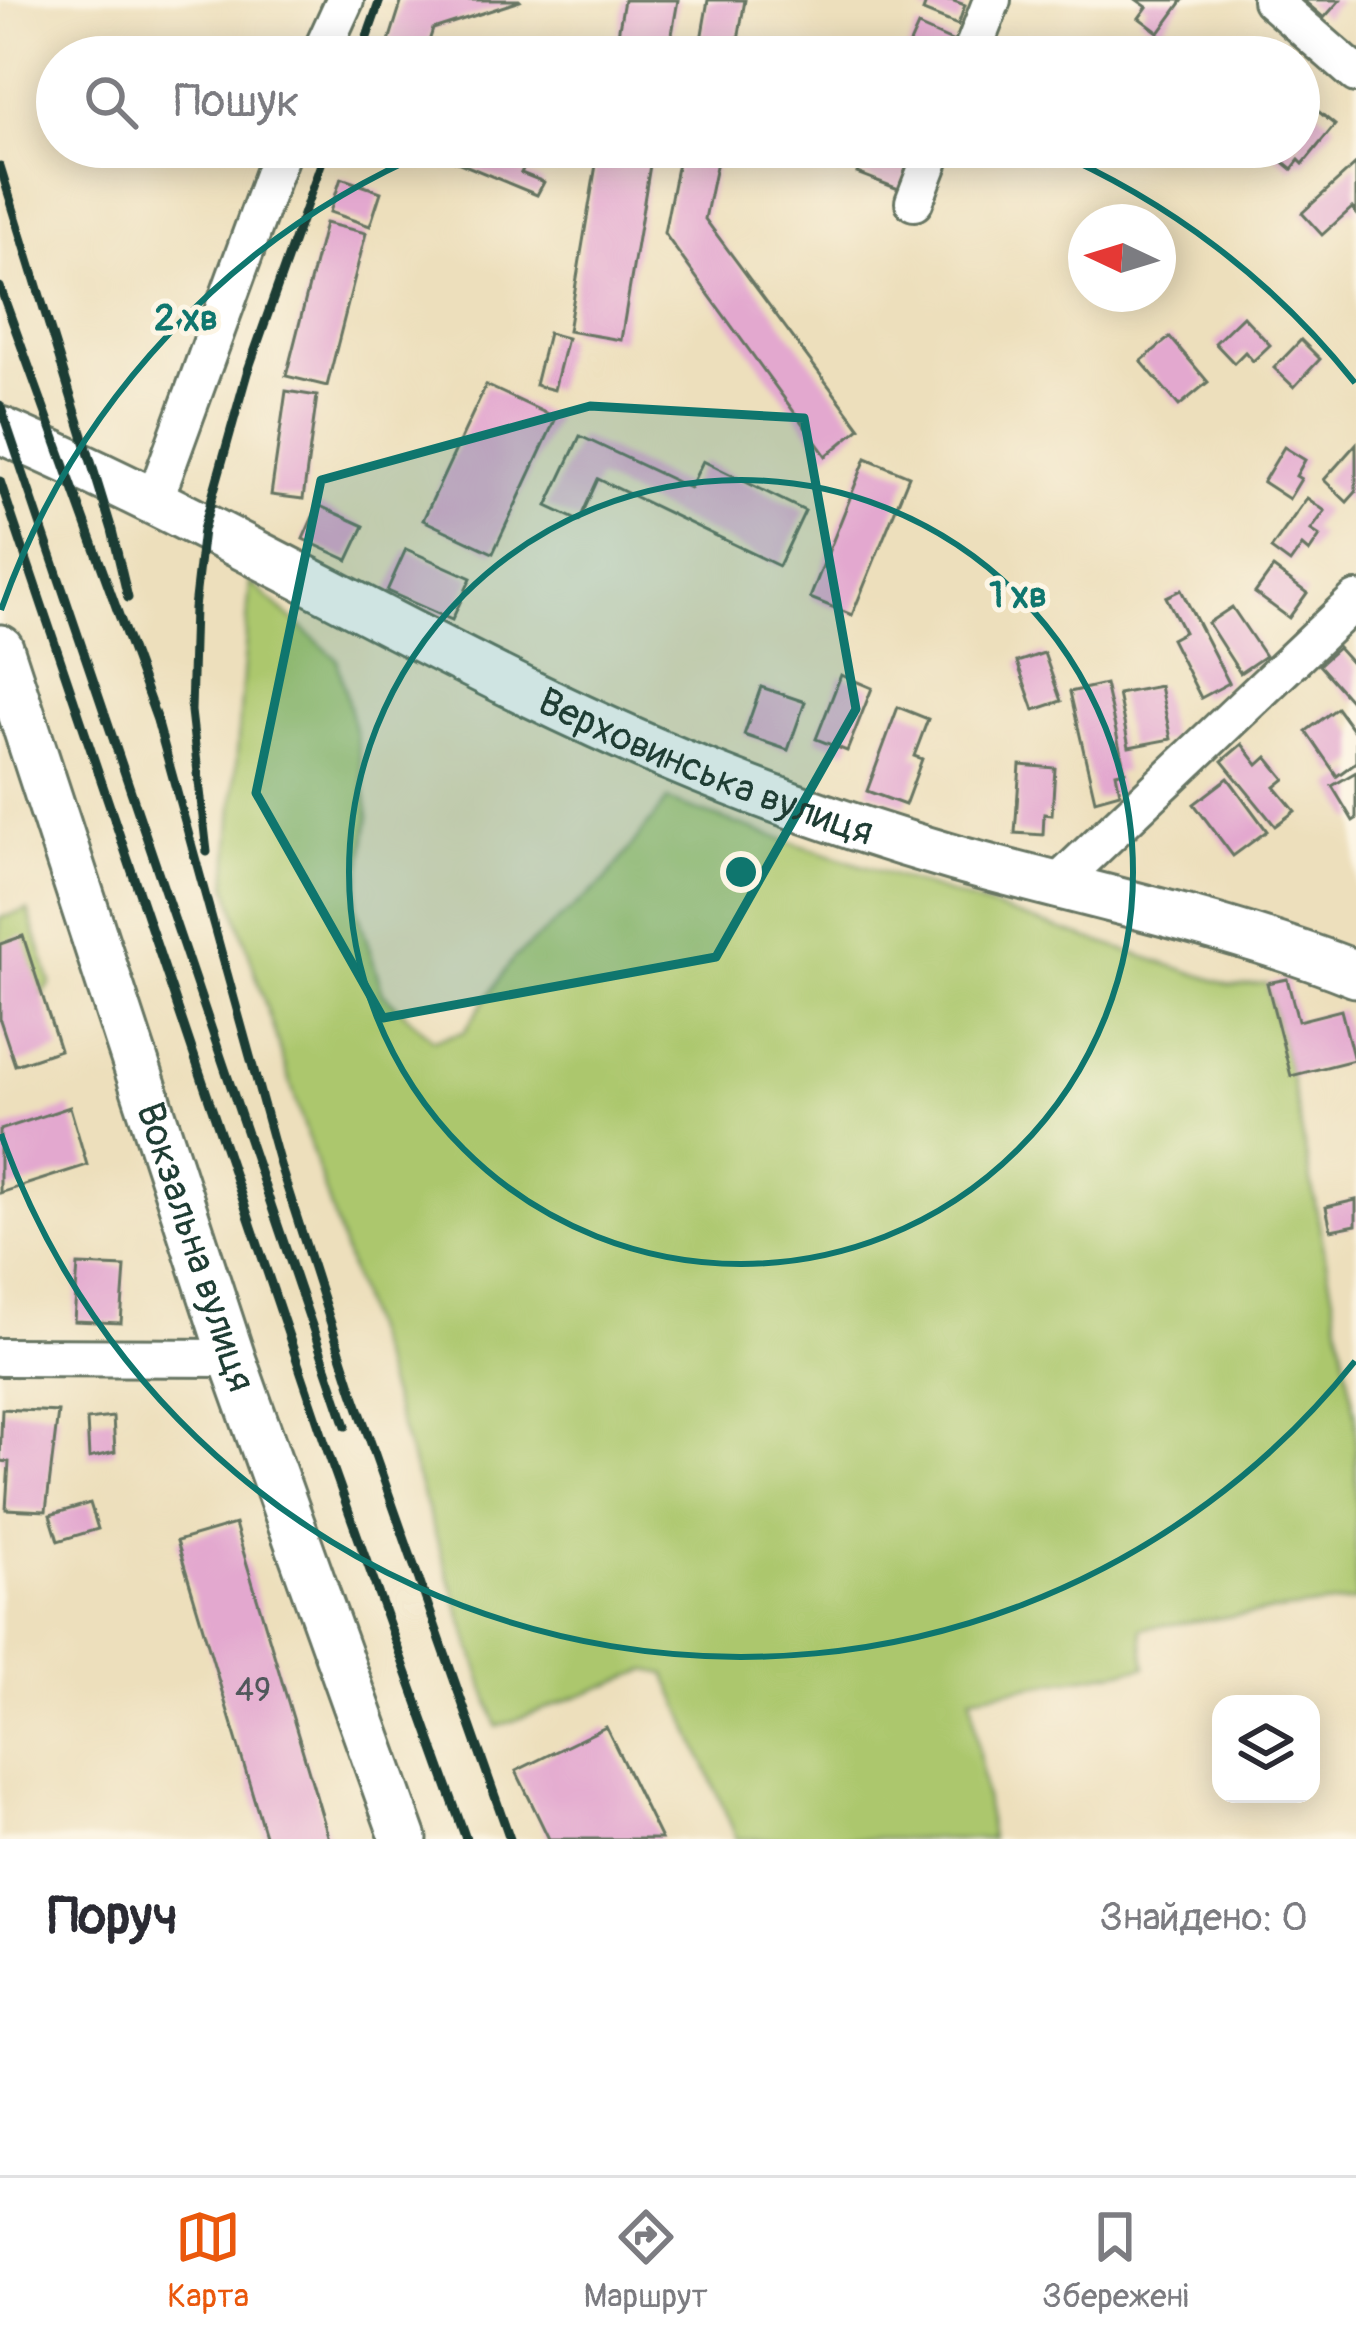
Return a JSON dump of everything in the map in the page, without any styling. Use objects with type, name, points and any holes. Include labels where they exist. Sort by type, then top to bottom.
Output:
[{"type":"street","points":[[329,36],[345,0]]},
{"type":"street","points":[[978,36],[992,0]]},
{"type":"street","points":[[1271,0],[1312,36]]},
{"type":"street","points":[[1320,43],[1356,74]]},
{"type":"street","points":[[153,504],[276,168]]},
{"type":"street","points":[[914,202],[927,168]]},
{"type":"street","name":"Верховинська вулиця","points":[[0,430],[614,735],[850,826],[1243,932],[1356,974]]},
{"type":"street","points":[[1057,884],[1356,600]]},
{"type":"street","name":"Вокзальна вулиця","points":[[0,648],[232,1358],[404,1839]]},
{"type":"street","points":[[0,1358],[232,1358]]},
{"type":"highlighted area","points":[[590,406],[804,418],[856,709],[716,957],[383,1018],[256,793],[321,480]]},
{"type":"green space","points":[[250,582],[337,659],[369,816],[356,905],[383,993],[433,1040],[464,1032],[513,959],[605,881],[667,800],[1232,986],[1267,983],[1291,1076],[1356,1418],[1356,1601],[1141,1628],[1146,1667],[971,1696],[991,1839],[737,1839],[666,1674],[647,1670],[497,1727],[227,885]]},
{"type":"green space","points":[[28,910],[51,983],[42,996],[0,944],[0,918]]},
{"type":"building","points":[[402,0],[520,1],[433,29],[431,36],[391,36]]},
{"type":"building","points":[[624,0],[678,0],[672,36],[618,36]]},
{"type":"building","points":[[708,0],[745,0],[739,36],[702,36]]},
{"type":"building","points":[[927,0],[965,5],[958,25],[923,11]]},
{"type":"building","points":[[1137,0],[1183,0],[1159,33],[1139,18],[1147,7]]},
{"type":"building","points":[[1303,0],[1340,0],[1324,18]]},
{"type":"building","points":[[918,26],[940,36],[913,36]]},
{"type":"building","points":[[1320,113],[1335,125],[1320,143]]},
{"type":"building","points":[[1356,164],[1356,213],[1352,208],[1322,235],[1302,213]]},
{"type":"building","points":[[472,168],[524,168],[521,173],[544,182],[537,195]]},
{"type":"building","points":[[595,168],[650,168],[621,340],[568,331]]},
{"type":"building","points":[[677,168],[716,168],[705,219],[860,428],[826,456],[664,233]]},
{"type":"building","points":[[859,168],[908,168],[901,190],[857,173]]},
{"type":"building","points":[[341,178],[381,192],[370,226],[330,212]]},
{"type":"building","points":[[325,223],[366,233],[327,386],[286,376]]},
{"type":"building","points":[[1243,316],[1270,345],[1253,361],[1245,352],[1234,363],[1215,343]]},
{"type":"building","points":[[548,333],[567,338],[554,390],[535,385]]},
{"type":"building","points":[[1170,337],[1208,382],[1179,406],[1141,361]]},
{"type":"building","points":[[1301,340],[1320,359],[1294,387],[1274,368]]},
{"type":"building","points":[[486,385],[556,418],[493,553],[423,520]]},
{"type":"building","points":[[286,391],[317,396],[303,499],[271,495]]},
{"type":"building","points":[[580,436],[690,488],[703,461],[805,511],[779,566],[598,479],[579,521],[547,506]]},
{"type":"building","points":[[1356,444],[1356,492],[1347,502],[1324,480]]},
{"type":"building","points":[[1284,447],[1305,460],[1289,499],[1263,482]]},
{"type":"building","points":[[866,458],[909,476],[852,615],[810,598]]},
{"type":"building","points":[[1307,498],[1325,511],[1311,530],[1320,536],[1309,552],[1302,546],[1290,563],[1271,549]]},
{"type":"building","points":[[318,505],[364,526],[348,560],[303,539]]},
{"type":"building","points":[[406,549],[471,578],[452,620],[387,591]]},
{"type":"building","points":[[1273,568],[1307,593],[1289,618],[1255,593]]},
{"type":"building","points":[[1181,590],[1229,683],[1201,698],[1171,639],[1184,632],[1166,597]]},
{"type":"building","points":[[1232,607],[1265,656],[1240,673],[1208,623]]},
{"type":"building","points":[[1338,648],[1356,668],[1356,699],[1352,702],[1319,665]]},
{"type":"building","points":[[1044,653],[1061,701],[1034,710],[1017,662]]},
{"type":"building","points":[[841,675],[872,688],[847,751],[816,739]]},
{"type":"building","points":[[1105,684],[1125,771],[1116,773],[1120,793],[1095,800],[1070,692]]},
{"type":"building","points":[[1160,686],[1171,739],[1129,747],[1118,694]]},
{"type":"building","points":[[761,687],[805,702],[788,750],[744,735]]},
{"type":"building","points":[[898,707],[928,719],[914,756],[922,759],[905,805],[867,791]]},
{"type":"building","points":[[1337,708],[1356,734],[1356,762],[1337,776],[1306,731]]},
{"type":"building","points":[[1242,744],[1258,765],[1267,757],[1285,779],[1275,787],[1295,811],[1275,826],[1222,761]]},
{"type":"building","points":[[1020,765],[1055,768],[1052,815],[1044,814],[1043,835],[1015,833]]},
{"type":"building","points":[[1356,772],[1356,819],[1353,821],[1332,786]]},
{"type":"building","points":[[1228,778],[1267,831],[1233,856],[1194,804]]},
{"type":"building","points":[[23,936],[60,1050],[15,1065],[0,1020],[0,944]]},
{"type":"building","points":[[1287,979],[1298,1021],[1341,1010],[1354,1060],[1291,1076],[1267,983]]},
{"type":"building","points":[[70,1107],[87,1165],[0,1193],[0,1130]]},
{"type":"building","points":[[1356,1200],[1356,1225],[1331,1230],[1326,1207]]},
{"type":"building","points":[[78,1265],[125,1267],[121,1323],[74,1321]]},
{"type":"building","points":[[2,1409],[58,1412],[46,1511],[6,1509],[9,1462],[0,1461]]},
{"type":"building","points":[[113,1417],[115,1452],[89,1458],[87,1420]]},
{"type":"building","points":[[90,1503],[98,1529],[58,1541],[50,1515]]},
{"type":"building","points":[[235,1524],[329,1839],[266,1839],[177,1541]]},
{"type":"building","points":[[606,1727],[661,1839],[549,1839],[516,1771]]},
{"type":"railway","points":[[367,36],[380,0]]},
{"type":"railway","points":[[0,166],[112,530],[128,598]]},
{"type":"railway","points":[[207,852],[191,711],[194,608],[203,530],[247,373],[320,168]]},
{"type":"railway","points":[[0,287],[157,720],[280,1165],[353,1392],[510,1839]]},
{"type":"railway","points":[[0,405],[346,1426]]},
{"type":"railway","points":[[0,481],[334,1470],[466,1839]]}]
